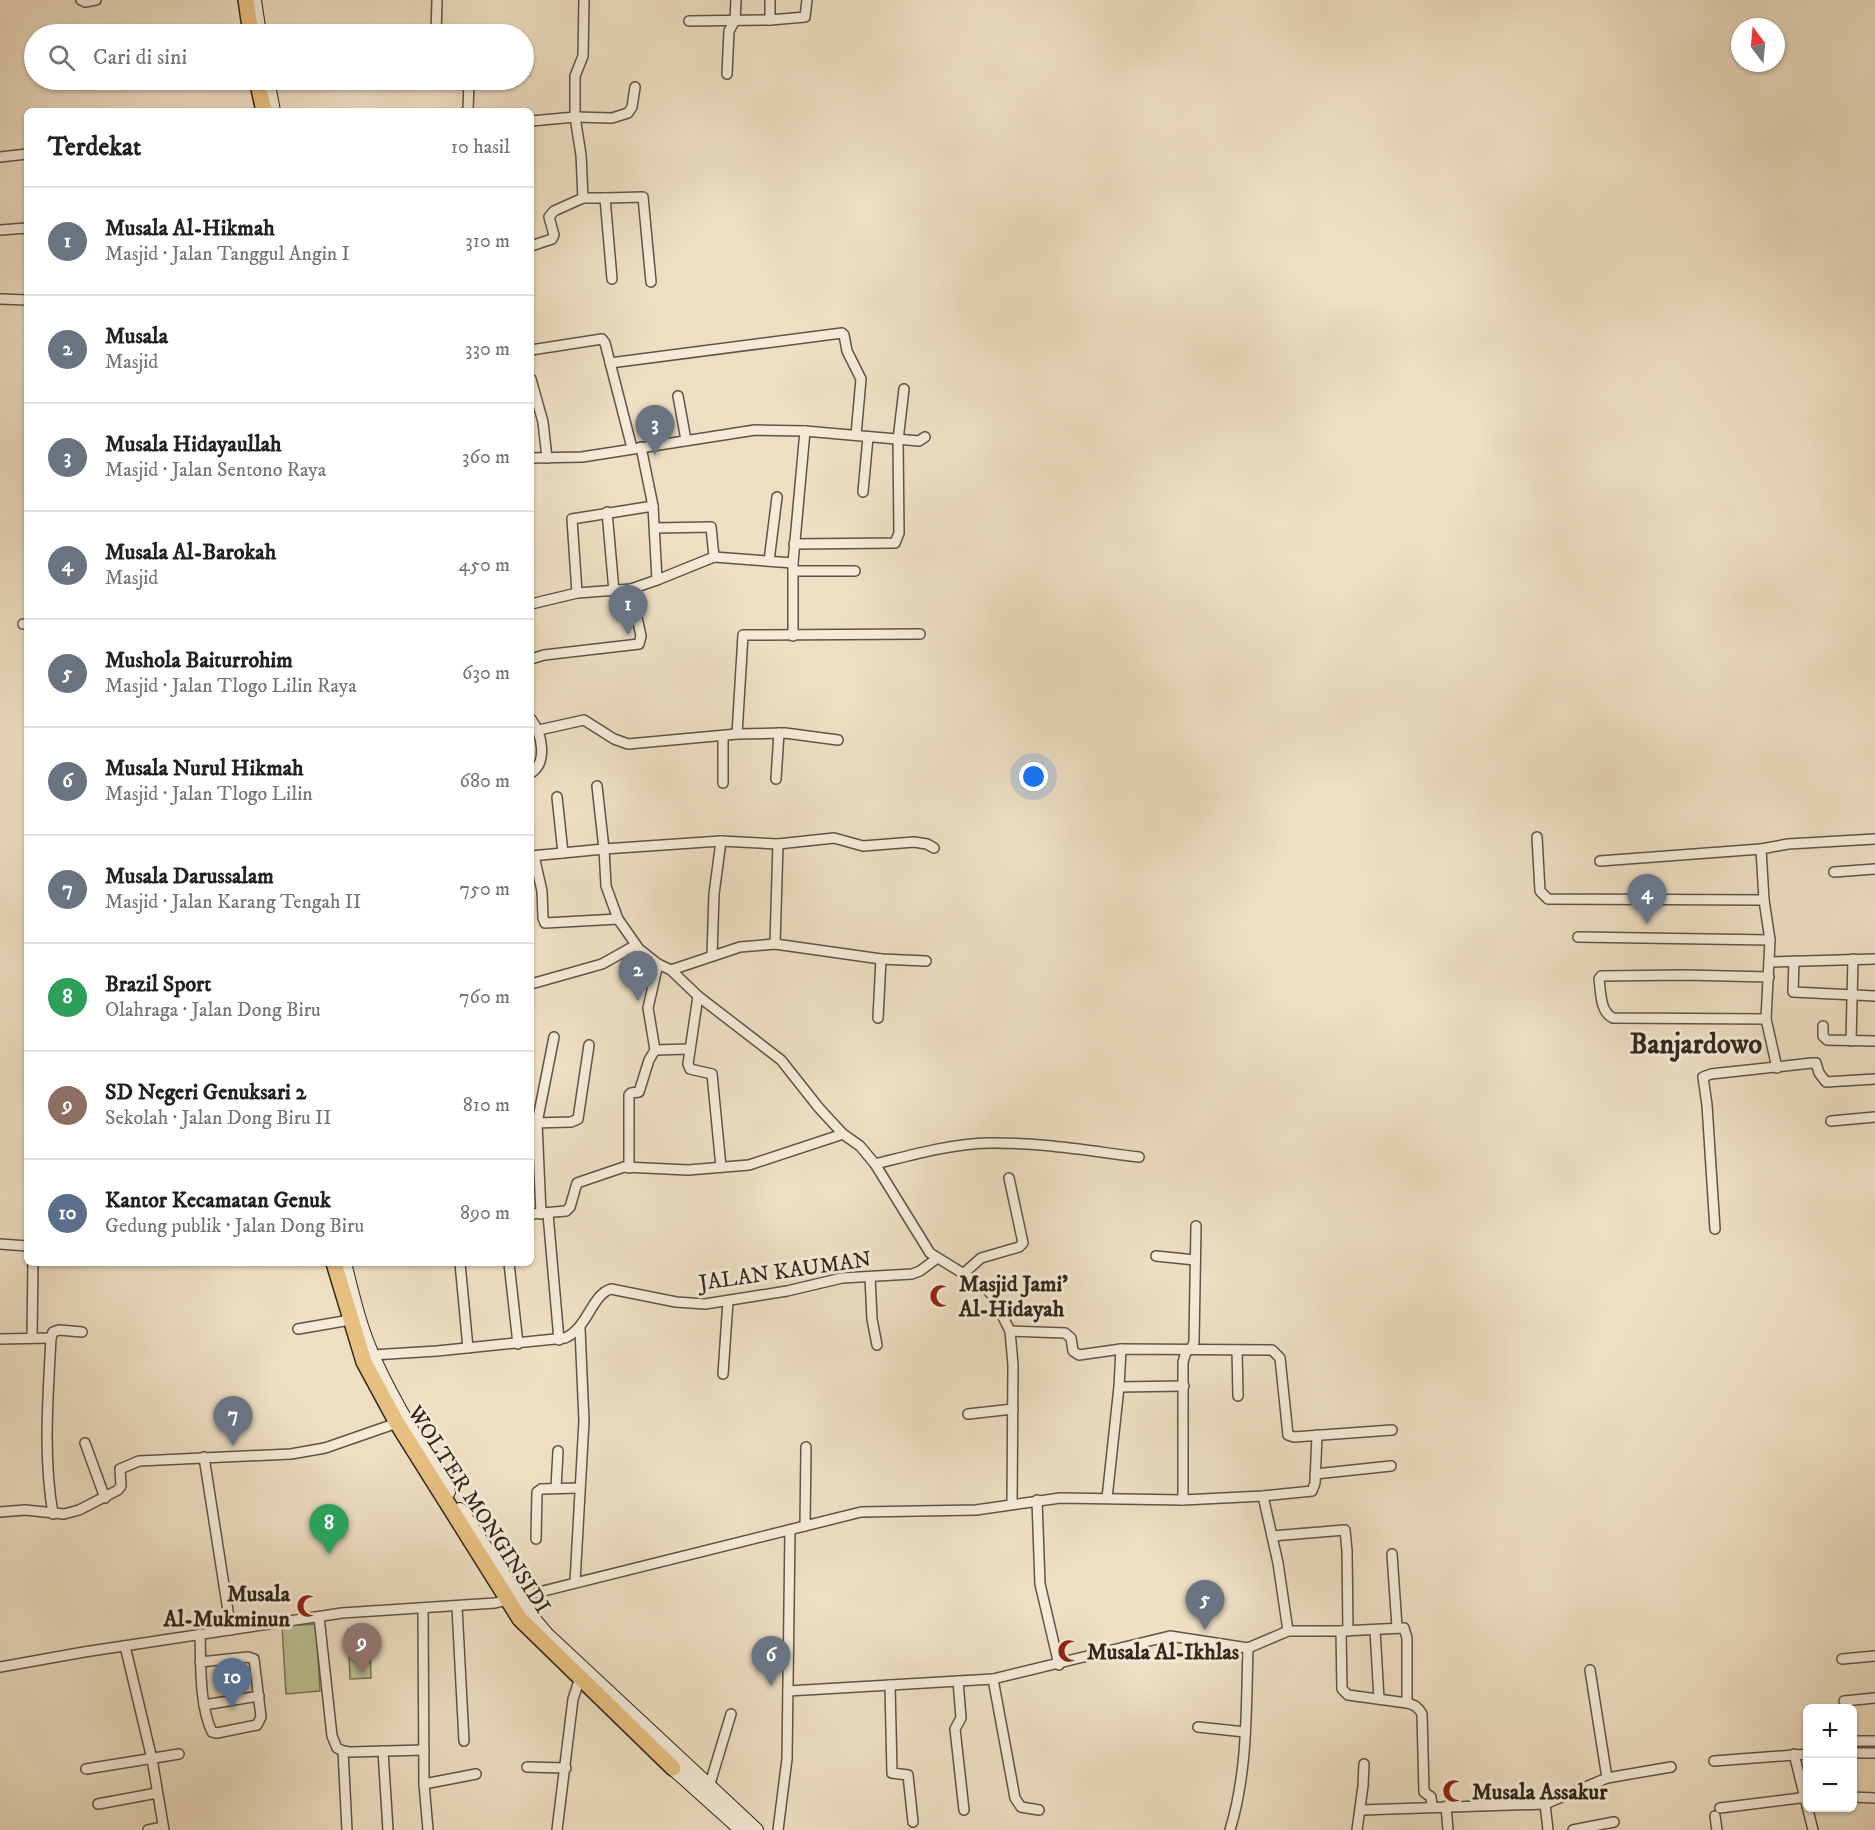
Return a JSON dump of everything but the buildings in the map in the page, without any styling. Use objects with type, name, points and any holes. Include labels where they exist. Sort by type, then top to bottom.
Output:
[{"type":"main road","points":[[246,0],[250,24]]},
{"type":"main road","points":[[254,0],[258,24]]},
{"type":"main road","points":[[259,90],[263,108]]},
{"type":"main road","points":[[269,90],[272,108]]},
{"type":"main road","name":"WOLTER MONGINSIDI","points":[[335,1266],[363,1362],[397,1423],[513,1599],[677,1765]]},
{"type":"main road","name":"WOLTER MONGINSIDI","points":[[345,1266],[363,1331],[385,1382],[513,1599],[520,1619],[580,1678],[677,1765]]},
{"type":"main road","points":[[677,1765],[709,1787],[756,1830]]},
{"type":"main road","points":[[677,1765],[742,1830]]},
{"type":"street","points":[[81,0],[85,2],[96,0]]},
{"type":"street","points":[[436,24],[437,0]]},
{"type":"street","points":[[583,198],[581,156],[575,117],[575,76],[583,56],[584,0]]},
{"type":"street","points":[[727,74],[729,29],[735,20],[736,0]]},
{"type":"street","points":[[770,0],[770,20]]},
{"type":"street","points":[[689,21],[800,18],[806,16],[807,0]]},
{"type":"street","points":[[534,121],[575,117],[612,118],[628,113],[632,107],[635,87]]},
{"type":"street","points":[[468,108],[469,90]]},
{"type":"street","points":[[0,157],[24,154]]},
{"type":"street","points":[[534,245],[552,239],[554,235],[549,217],[551,214],[583,198],[643,197],[651,282]]},
{"type":"street","points":[[605,198],[612,279]]},
{"type":"street","points":[[0,230],[24,228]]},
{"type":"street","points":[[0,299],[24,300]]},
{"type":"street","points":[[610,363],[842,333],[847,351],[861,379],[856,435]]},
{"type":"street","points":[[534,349],[599,338],[605,343],[653,506],[657,580]]},
{"type":"street","points":[[794,544],[895,543],[899,533],[898,440],[904,389]]},
{"type":"street","points":[[534,390],[543,422],[547,458]]},
{"type":"street","points":[[678,396],[686,440]]},
{"type":"street","points":[[534,458],[582,458],[755,430],[805,431],[919,441],[925,437]]},
{"type":"street","points":[[793,636],[794,544],[805,431]]},
{"type":"street","points":[[862,492],[868,437]]},
{"type":"street","points":[[770,561],[777,497]]},
{"type":"street","points":[[577,593],[572,519],[653,506]]},
{"type":"street","points":[[607,512],[614,591]]},
{"type":"street","points":[[655,528],[711,527],[714,557]]},
{"type":"street","points":[[534,603],[577,593],[631,589],[714,557],[770,561],[793,567],[855,571]]},
{"type":"street","points":[[534,658],[639,644],[640,636],[631,589]]},
{"type":"street","points":[[737,734],[743,635],[920,634]]},
{"type":"street","points":[[539,730],[584,720],[614,739],[628,744],[737,734],[779,733],[838,740]]},
{"type":"street","points":[[534,724],[539,730],[542,760],[534,771]]},
{"type":"street","points":[[776,779],[779,733]]},
{"type":"street","points":[[723,736],[723,783]]},
{"type":"street","points":[[597,786],[606,886],[618,919],[636,945],[658,964],[671,970],[698,996],[781,1060],[819,1108],[843,1134],[861,1146],[875,1164],[930,1253],[985,1287],[992,1295],[1010,1330],[1013,1365],[1012,1504]]},
{"type":"street","points":[[557,797],[563,853]]},
{"type":"street","points":[[1537,837],[1540,891],[1548,899],[1764,900]]},
{"type":"street","points":[[534,856],[721,842],[778,844],[834,838],[863,846],[914,842],[927,844],[934,848]]},
{"type":"street","points":[[1600,861],[1875,838]]},
{"type":"street","points":[[712,955],[714,894],[721,842]]},
{"type":"street","points":[[774,944],[778,844]]},
{"type":"street","points":[[1761,849],[1764,900],[1770,940],[1767,1019],[1778,1068]]},
{"type":"street","points":[[534,863],[542,891],[545,922],[618,919]]},
{"type":"street","points":[[1834,872],[1875,869]]},
{"type":"street","points":[[1578,937],[1770,940]]},
{"type":"street","points":[[671,970],[712,955],[748,946],[774,944],[881,959],[926,961]]},
{"type":"street","points":[[534,983],[578,972],[602,963],[636,945]]},
{"type":"street","points":[[878,1018],[881,959]]},
{"type":"street","points":[[1851,1041],[1853,959]]},
{"type":"street","points":[[1768,962],[1875,959]]},
{"type":"street","points":[[1794,961],[1793,992],[1875,996]]},
{"type":"street","points":[[629,1168],[628,1095],[639,1092],[649,1060],[655,1050],[648,1008],[658,964]]},
{"type":"street","points":[[1767,1019],[1613,1018],[1608,1016],[1603,1007],[1599,980],[1601,976],[1769,977]]},
{"type":"street","points":[[698,996],[688,1067],[712,1073],[713,1076],[721,1167]]},
{"type":"street","points":[[1823,1026],[1825,1039],[1875,1041]]},
{"type":"street","points":[[554,1037],[534,1123],[535,1167],[540,1214],[559,1340]]},
{"type":"street","points":[[534,1123],[571,1122],[578,1119],[589,1045]]},
{"type":"street","points":[[655,1050],[690,1050]]},
{"type":"street","points":[[1715,1229],[1703,1077],[1711,1074],[1778,1068],[1812,1062],[1816,1063],[1826,1082],[1875,1079]]},
{"type":"street","points":[[1831,1121],[1875,1117]]},
{"type":"street","points":[[540,1214],[564,1212],[569,1209],[577,1183],[620,1167],[688,1170],[749,1165],[843,1134]]},
{"type":"street","points":[[875,1164],[954,1146],[986,1143],[1033,1143],[1139,1156]]},
{"type":"street","points":[[963,1274],[981,1258],[1019,1247],[1023,1243],[1009,1178]]},
{"type":"street","points":[[1183,1500],[1184,1355],[1191,1349],[1194,1342],[1196,1226]]},
{"type":"street","points":[[0,1245],[24,1246]]},
{"type":"street","points":[[1156,1256],[1196,1260]]},
{"type":"street","name":"JALAN KAUMAN","points":[[580,1329],[601,1295],[611,1289],[688,1303],[728,1301],[787,1291],[842,1278],[912,1274],[920,1271],[936,1258]]},
{"type":"street","points":[[32,1338],[33,1266]]},
{"type":"street","points":[[460,1266],[468,1348]]},
{"type":"street","points":[[509,1266],[518,1344]]},
{"type":"street","points":[[870,1277],[872,1319],[877,1345]]},
{"type":"street","points":[[723,1374],[728,1301]]},
{"type":"street","points":[[298,1329],[350,1320]]},
{"type":"street","points":[[372,1355],[559,1340],[571,1336],[580,1329]]},
{"type":"street","points":[[575,1582],[584,1420],[580,1329]]},
{"type":"street","points":[[53,1514],[49,1489],[47,1428],[51,1338],[53,1332],[59,1330],[82,1332]]},
{"type":"street","points":[[1010,1330],[1065,1333],[1071,1338],[1073,1351],[1079,1355],[1121,1349],[1272,1350],[1280,1358],[1287,1432],[1291,1437],[1392,1430]]},
{"type":"street","points":[[0,1339],[51,1338]]},
{"type":"street","points":[[1107,1498],[1121,1349]]},
{"type":"street","points":[[1237,1350],[1238,1396]]},
{"type":"street","points":[[1119,1387],[1184,1386]]},
{"type":"street","points":[[968,1414],[1013,1409]]},
{"type":"street","points":[[0,1512],[25,1510],[64,1514],[79,1510],[120,1488],[120,1469],[126,1465],[149,1459],[291,1454],[326,1448],[397,1423]]},
{"type":"street","points":[[0,1667],[200,1634],[354,1612],[457,1607],[513,1599],[861,1512],[976,1510],[1060,1498],[1183,1500],[1312,1491],[1315,1487],[1317,1435]]},
{"type":"street","points":[[86,1443],[105,1498]]},
{"type":"street","points":[[805,1526],[806,1447]]},
{"type":"street","points":[[556,1488],[558,1451]]},
{"type":"street","points":[[204,1457],[231,1630]]},
{"type":"street","points":[[1315,1473],[1391,1466]]},
{"type":"street","points":[[536,1539],[537,1492],[541,1489],[579,1488]]},
{"type":"street","points":[[1263,1496],[1278,1563],[1288,1631]]},
{"type":"street","points":[[1037,1500],[1040,1584],[1059,1665]]},
{"type":"street","points":[[778,1830],[787,1759],[790,1530]]},
{"type":"street","points":[[1272,1536],[1345,1530],[1347,1551],[1342,1689],[1348,1695],[1407,1703],[1418,1707],[1422,1714],[1424,1792],[1431,1797],[1432,1806]]},
{"type":"street","points":[[1392,1554],[1397,1627]]},
{"type":"street","points":[[457,1607],[464,1741]]},
{"type":"street","points":[[423,1608],[424,1784],[428,1830]]},
{"type":"street","points":[[319,1617],[332,1736],[338,1748],[343,1752],[424,1750]]},
{"type":"street","points":[[788,1691],[993,1679],[1059,1665],[1170,1636],[1248,1648],[1288,1631],[1375,1630],[1397,1627],[1404,1628],[1406,1631],[1407,1703]]},
{"type":"street","points":[[1375,1630],[1379,1700]]},
{"type":"street","points":[[200,1634],[200,1662],[204,1706],[210,1730],[217,1733],[257,1725],[261,1717],[255,1662],[252,1658],[200,1662]]},
{"type":"street","points":[[125,1646],[152,1759],[163,1828],[148,1830]]},
{"type":"street","points":[[1230,1830],[1241,1784],[1248,1648]]},
{"type":"street","points":[[1842,1659],[1875,1656]]},
{"type":"street","points":[[1590,1670],[1607,1778]]},
{"type":"street","points":[[557,1830],[573,1699],[580,1678]]},
{"type":"street","points":[[993,1679],[1015,1798],[1021,1807],[1039,1810]]},
{"type":"street","points":[[958,1681],[961,1718],[955,1730],[964,1810]]},
{"type":"street","points":[[890,1685],[892,1773],[908,1775],[913,1822]]},
{"type":"street","points":[[204,1706],[259,1696]]},
{"type":"street","points":[[1844,1701],[1875,1698]]},
{"type":"street","points":[[709,1787],[731,1714]]},
{"type":"street","points":[[1198,1727],[1245,1732]]},
{"type":"street","points":[[1857,1741],[1875,1741]]},
{"type":"street","points":[[383,1750],[388,1830]]},
{"type":"street","points":[[343,1752],[347,1830]]},
{"type":"street","points":[[1857,1754],[1875,1753]]},
{"type":"street","points":[[87,1769],[179,1754]]},
{"type":"street","points":[[1794,1754],[1803,1786]]},
{"type":"street","points":[[1714,1761],[1803,1754]]},
{"type":"street","points":[[1357,1830],[1364,1764]]},
{"type":"street","points":[[527,1767],[566,1768]]},
{"type":"street","points":[[1360,1810],[1545,1804],[1607,1778],[1671,1767]]},
{"type":"street","points":[[424,1784],[476,1774]]},
{"type":"street","points":[[98,1804],[157,1793]]},
{"type":"street","points":[[1857,1797],[1875,1798]]},
{"type":"street","points":[[1717,1830],[1718,1812],[1803,1798]]},
{"type":"street","points":[[1545,1804],[1548,1830]]},
{"type":"street","points":[[1446,1806],[1448,1830]]},
{"type":"street","points":[[1809,1812],[1813,1830]]},
{"type":"street","points":[[1573,1830],[1614,1822]]},
{"type":"green space","points":[[316,1624],[320,1691],[286,1694],[282,1626]]},
{"type":"green space","points":[[369,1628],[371,1678],[350,1679],[348,1629]]},
{"type":"place","name":"Musala Hidayaullah","points":[[655,455]]},
{"type":"place","name":"Musala Al-Hikmah","points":[[628,635]]},
{"type":"place","name":"Musala Al-Barokah","points":[[1647,924]]},
{"type":"place","name":"Musala","points":[[638,1001]]},
{"type":"place","name":"Masjid Jami' Al-Hidayah","points":[[941,1296]]},
{"type":"place","name":"Musala Darussalam","points":[[233,1446]]},
{"type":"place","name":"Brazil Sport","points":[[329,1554]]},
{"type":"place","name":"Musala Al-Mukminun","points":[[308,1606]]},
{"type":"place","name":"Mushola Baiturrohim","points":[[1205,1630]]},
{"type":"place","name":"Musala Al-Ikhlas","points":[[1069,1651]]},
{"type":"place","name":"SD Negeri Genuksari 2","points":[[362,1673]]},
{"type":"place","name":"Musala Nurul Hikmah","points":[[771,1686]]},
{"type":"place","name":"Kantor Kecamatan Genuk","points":[[232,1708]]},
{"type":"place","name":"Musala Assakur","points":[[1454,1791]]},
{"type":"district","name":"Banjardowo","points":[[1696,1043]]}]
